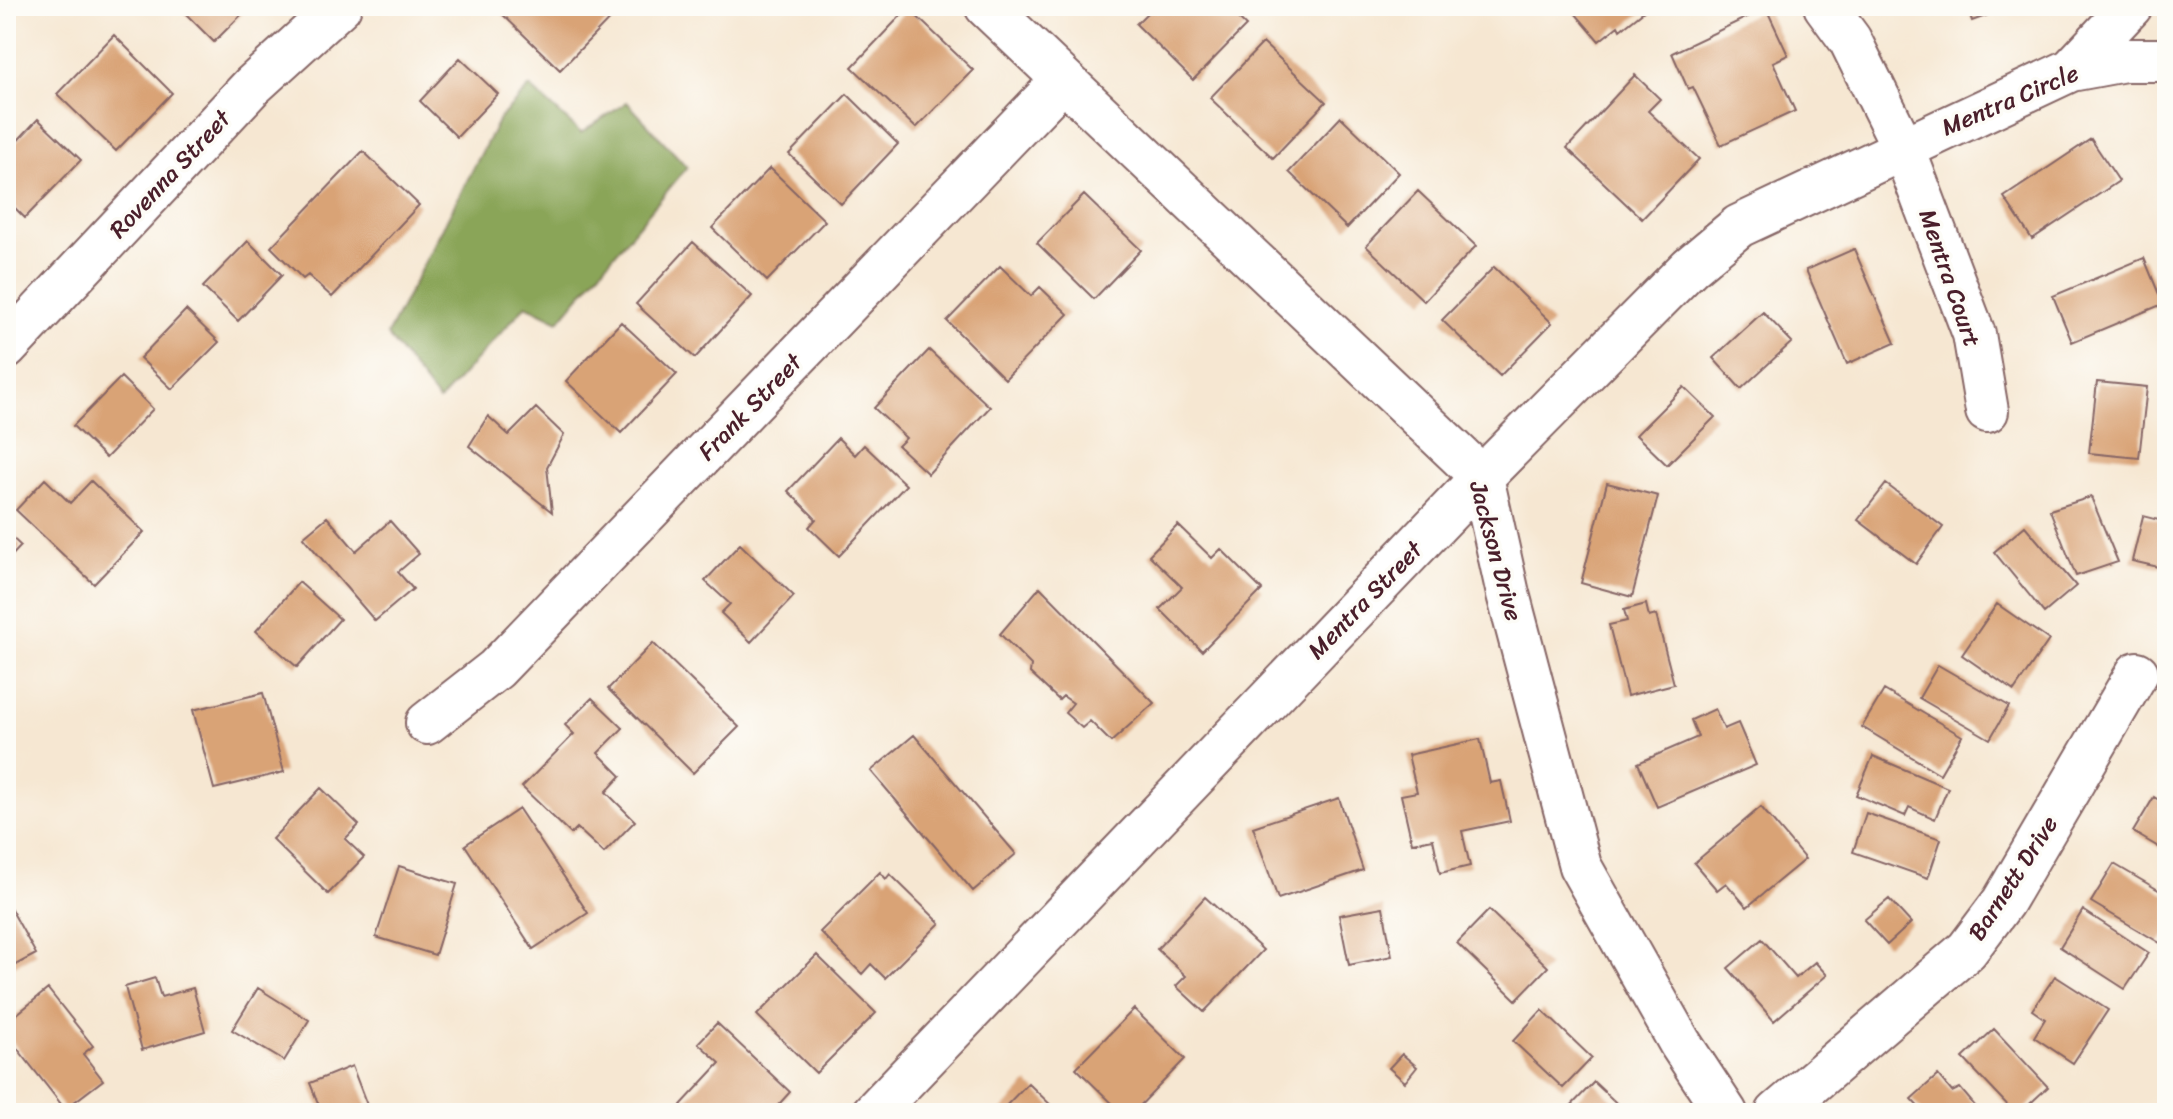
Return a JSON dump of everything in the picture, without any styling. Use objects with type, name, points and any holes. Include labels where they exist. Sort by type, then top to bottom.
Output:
[{"type":"street","name":"Rovenna Street","points":[[6,348],[252,86],[340,6]]},
{"type":"street","name":"Jackson Drive","points":[[986,6],[1482,477],[1508,594],[1580,866],[1680,1043],[1726,1113]]},
{"type":"street","name":"Mentra Court","points":[[1825,6],[1850,40],[1903,147],[1974,334],[1987,411]]},
{"type":"street","points":[[2071,70],[2131,6]]},
{"type":"street","name":"Mentra Circle","points":[[1903,147],[2071,70],[2125,60],[2167,60]]},
{"type":"street","name":"Frank Street","points":[[427,723],[496,669],[1063,80]]},
{"type":"street","name":"Mentra Street","points":[[873,1113],[1482,477],[1690,267],[1739,226],[1903,147]]},
{"type":"street","name":"Barnett Drive","points":[[1777,1113],[1967,950],[2003,902],[2137,673]]},
{"type":"green space","points":[[530,87],[581,133],[627,102],[687,167],[559,321],[526,305],[439,401],[387,335],[499,119]]},
{"type":"building","points":[[178,6],[250,6],[214,42]]},
{"type":"building","points":[[494,6],[622,6],[560,70]]},
{"type":"building","points":[[1154,6],[1225,6],[1246,26],[1193,80],[1136,24]]},
{"type":"building","points":[[1569,6],[1642,6],[1645,10],[1620,30],[1618,26],[1599,41]]},
{"type":"building","points":[[1967,6],[2013,6],[1972,21]]},
{"type":"building","points":[[908,8],[973,70],[916,128],[852,67]]},
{"type":"building","points":[[1766,8],[1788,55],[1773,62],[1795,111],[1721,145],[1693,87],[1688,89],[1672,53]]},
{"type":"building","points":[[114,35],[172,93],[116,151],[57,94]]},
{"type":"building","points":[[1263,43],[1326,102],[1273,158],[1210,98]]},
{"type":"building","points":[[460,58],[498,94],[457,137],[420,101]]},
{"type":"building","points":[[1635,75],[1660,99],[1648,111],[1699,159],[1642,219],[1567,148]]},
{"type":"building","points":[[847,94],[898,144],[841,204],[789,154]]},
{"type":"building","points":[[1341,117],[1399,173],[1347,228],[1289,172]]},
{"type":"building","points":[[38,119],[81,160],[25,218],[6,199],[6,153]]},
{"type":"building","points":[[2091,139],[2119,181],[2032,239],[2004,197]]},
{"type":"building","points":[[363,151],[419,205],[332,297],[308,275],[303,279],[271,247]]},
{"type":"building","points":[[770,168],[825,221],[767,281],[712,228]]},
{"type":"building","points":[[1418,191],[1476,246],[1424,301],[1366,246]]},
{"type":"building","points":[[1084,195],[1141,250],[1094,299],[1037,243]]},
{"type":"building","points":[[248,241],[282,275],[238,321],[203,287]]},
{"type":"building","points":[[693,242],[752,296],[695,358],[636,304]]},
{"type":"building","points":[[1854,249],[1895,343],[1847,364],[1806,270]]},
{"type":"building","points":[[2144,258],[2163,304],[2072,342],[2053,296]]},
{"type":"building","points":[[1000,266],[1031,296],[1040,287],[1068,314],[1005,379],[947,321]]},
{"type":"building","points":[[1494,267],[1552,323],[1500,376],[1442,320]]},
{"type":"building","points":[[186,310],[219,342],[172,389],[140,358]]},
{"type":"building","points":[[1763,312],[1792,342],[1741,389],[1713,358]]},
{"type":"building","points":[[621,322],[677,374],[621,433],[566,381]]},
{"type":"building","points":[[929,350],[990,407],[928,474],[898,446],[906,438],[874,408]]},
{"type":"building","points":[[121,377],[153,409],[106,458],[73,426]]},
{"type":"building","points":[[2097,382],[2147,387],[2139,458],[2089,453]]},
{"type":"building","points":[[1684,387],[1715,417],[1667,465],[1636,435]]},
{"type":"building","points":[[536,408],[564,435],[547,467],[552,512],[469,446],[488,416],[509,435]]},
{"type":"building","points":[[838,438],[855,455],[864,445],[906,485],[839,556],[809,527],[816,519],[788,491]]},
{"type":"building","points":[[45,479],[70,503],[91,481],[144,532],[94,584],[16,510]]},
{"type":"building","points":[[1607,483],[1658,496],[1632,597],[1581,583]]},
{"type":"building","points":[[1886,484],[1943,527],[1916,564],[1858,520]]},
{"type":"building","points":[[2091,497],[2118,562],[2076,576],[2050,510]]},
{"type":"building","points":[[2143,516],[2167,522],[2167,569],[2132,561]]},
{"type":"building","points":[[327,517],[356,551],[390,521],[419,554],[398,572],[413,589],[375,621],[303,537]]},
{"type":"building","points":[[1178,525],[1212,558],[1221,549],[1262,590],[1202,651],[1160,609],[1182,587],[1149,555]]},
{"type":"building","points":[[2025,526],[2076,586],[2044,613],[1994,552]]},
{"type":"building","points":[[6,532],[21,546],[6,562]]},
{"type":"building","points":[[740,544],[794,596],[751,642],[721,613],[730,604],[705,581]]},
{"type":"building","points":[[299,582],[340,619],[297,667],[256,631]]},
{"type":"building","points":[[1040,587],[1154,703],[1111,742],[1090,721],[1082,728],[1065,713],[1073,703],[1063,696],[1059,700],[1030,673],[1031,665],[1000,634]]},
{"type":"building","points":[[1646,604],[1649,617],[1656,615],[1674,684],[1627,696],[1609,625],[1627,621],[1624,610]]},
{"type":"building","points":[[1997,604],[2049,640],[2014,691],[1962,655]]},
{"type":"building","points":[[653,643],[739,727],[693,773],[608,689]]},
{"type":"building","points":[[1938,665],[2009,706],[1990,739],[1919,698]]},
{"type":"building","points":[[1884,690],[1962,736],[1940,774],[1862,727]]},
{"type":"building","points":[[263,693],[284,772],[214,789],[193,710]]},
{"type":"building","points":[[592,698],[623,728],[598,753],[621,776],[606,792],[635,821],[604,853],[577,828],[571,834],[522,787],[574,734],[565,725]]},
{"type":"building","points":[[1715,709],[1724,729],[1738,723],[1756,765],[1657,807],[1638,763],[1698,737],[1691,720]]},
{"type":"building","points":[[914,735],[1016,854],[973,891],[871,771]]},
{"type":"building","points":[[1480,739],[1490,783],[1501,781],[1510,821],[1462,831],[1470,866],[1440,873],[1433,839],[1412,843],[1401,795],[1417,792],[1408,755]]},
{"type":"building","points":[[1873,756],[1948,788],[1935,819],[1909,807],[1905,816],[1856,795]]},
{"type":"building","points":[[321,788],[359,825],[345,839],[364,857],[328,894],[272,839]]},
{"type":"building","points":[[2154,797],[2167,805],[2167,852],[2133,832]]},
{"type":"building","points":[[1339,798],[1363,870],[1278,899],[1253,827]]},
{"type":"building","points":[[1761,807],[1805,859],[1747,907],[1726,883],[1717,890],[1694,863]]},
{"type":"building","points":[[519,809],[588,913],[533,949],[465,845]]},
{"type":"building","points":[[1866,813],[1941,839],[1928,878],[1853,852]]},
{"type":"building","points":[[2114,864],[2167,895],[2167,932],[2160,943],[2091,902]]},
{"type":"building","points":[[399,866],[457,884],[435,955],[376,937]]},
{"type":"building","points":[[880,872],[886,879],[890,874],[940,923],[885,978],[871,964],[862,974],[820,932]]},
{"type":"building","points":[[1205,897],[1263,950],[1204,1012],[1176,986],[1186,976],[1157,949]]},
{"type":"building","points":[[1889,899],[1911,923],[1887,945],[1864,920]]},
{"type":"building","points":[[6,900],[36,954],[6,970]]},
{"type":"building","points":[[1383,907],[1392,956],[1349,965],[1339,915]]},
{"type":"building","points":[[1489,910],[1548,967],[1516,1000],[1457,943]]},
{"type":"building","points":[[2083,910],[2149,953],[2125,989],[2060,947]]},
{"type":"building","points":[[1762,939],[1796,978],[1815,962],[1827,975],[1774,1021],[1728,968]]},
{"type":"building","points":[[817,955],[876,1013],[816,1073],[757,1015]]},
{"type":"building","points":[[2055,976],[2108,1010],[2073,1063],[2034,1037],[2045,1019],[2032,1010]]},
{"type":"building","points":[[155,978],[161,997],[193,988],[205,1031],[142,1050],[125,987]]},
{"type":"building","points":[[258,988],[309,1020],[284,1061],[232,1030]]},
{"type":"building","points":[[48,989],[93,1046],[83,1054],[103,1080],[65,1109],[6,1034],[6,1023]]},
{"type":"building","points":[[1134,1009],[1185,1059],[1133,1113],[1122,1113],[1076,1068]]},
{"type":"building","points":[[1542,1010],[1592,1058],[1563,1088],[1513,1041]]},
{"type":"building","points":[[717,1023],[790,1092],[771,1113],[689,1113],[681,1105],[720,1063],[698,1043]]},
{"type":"building","points":[[1994,1029],[2048,1087],[2020,1113],[2015,1113],[1963,1058]]},
{"type":"building","points":[[1402,1054],[1417,1067],[1405,1082],[1389,1068]]},
{"type":"building","points":[[352,1066],[370,1113],[322,1113],[310,1083]]},
{"type":"building","points":[[1938,1075],[1952,1092],[1960,1088],[1981,1113],[1924,1113],[1911,1099]]},
{"type":"building","points":[[1594,1082],[1627,1113],[1564,1113]]},
{"type":"building","points":[[1028,1083],[1059,1113],[999,1113]]}]
